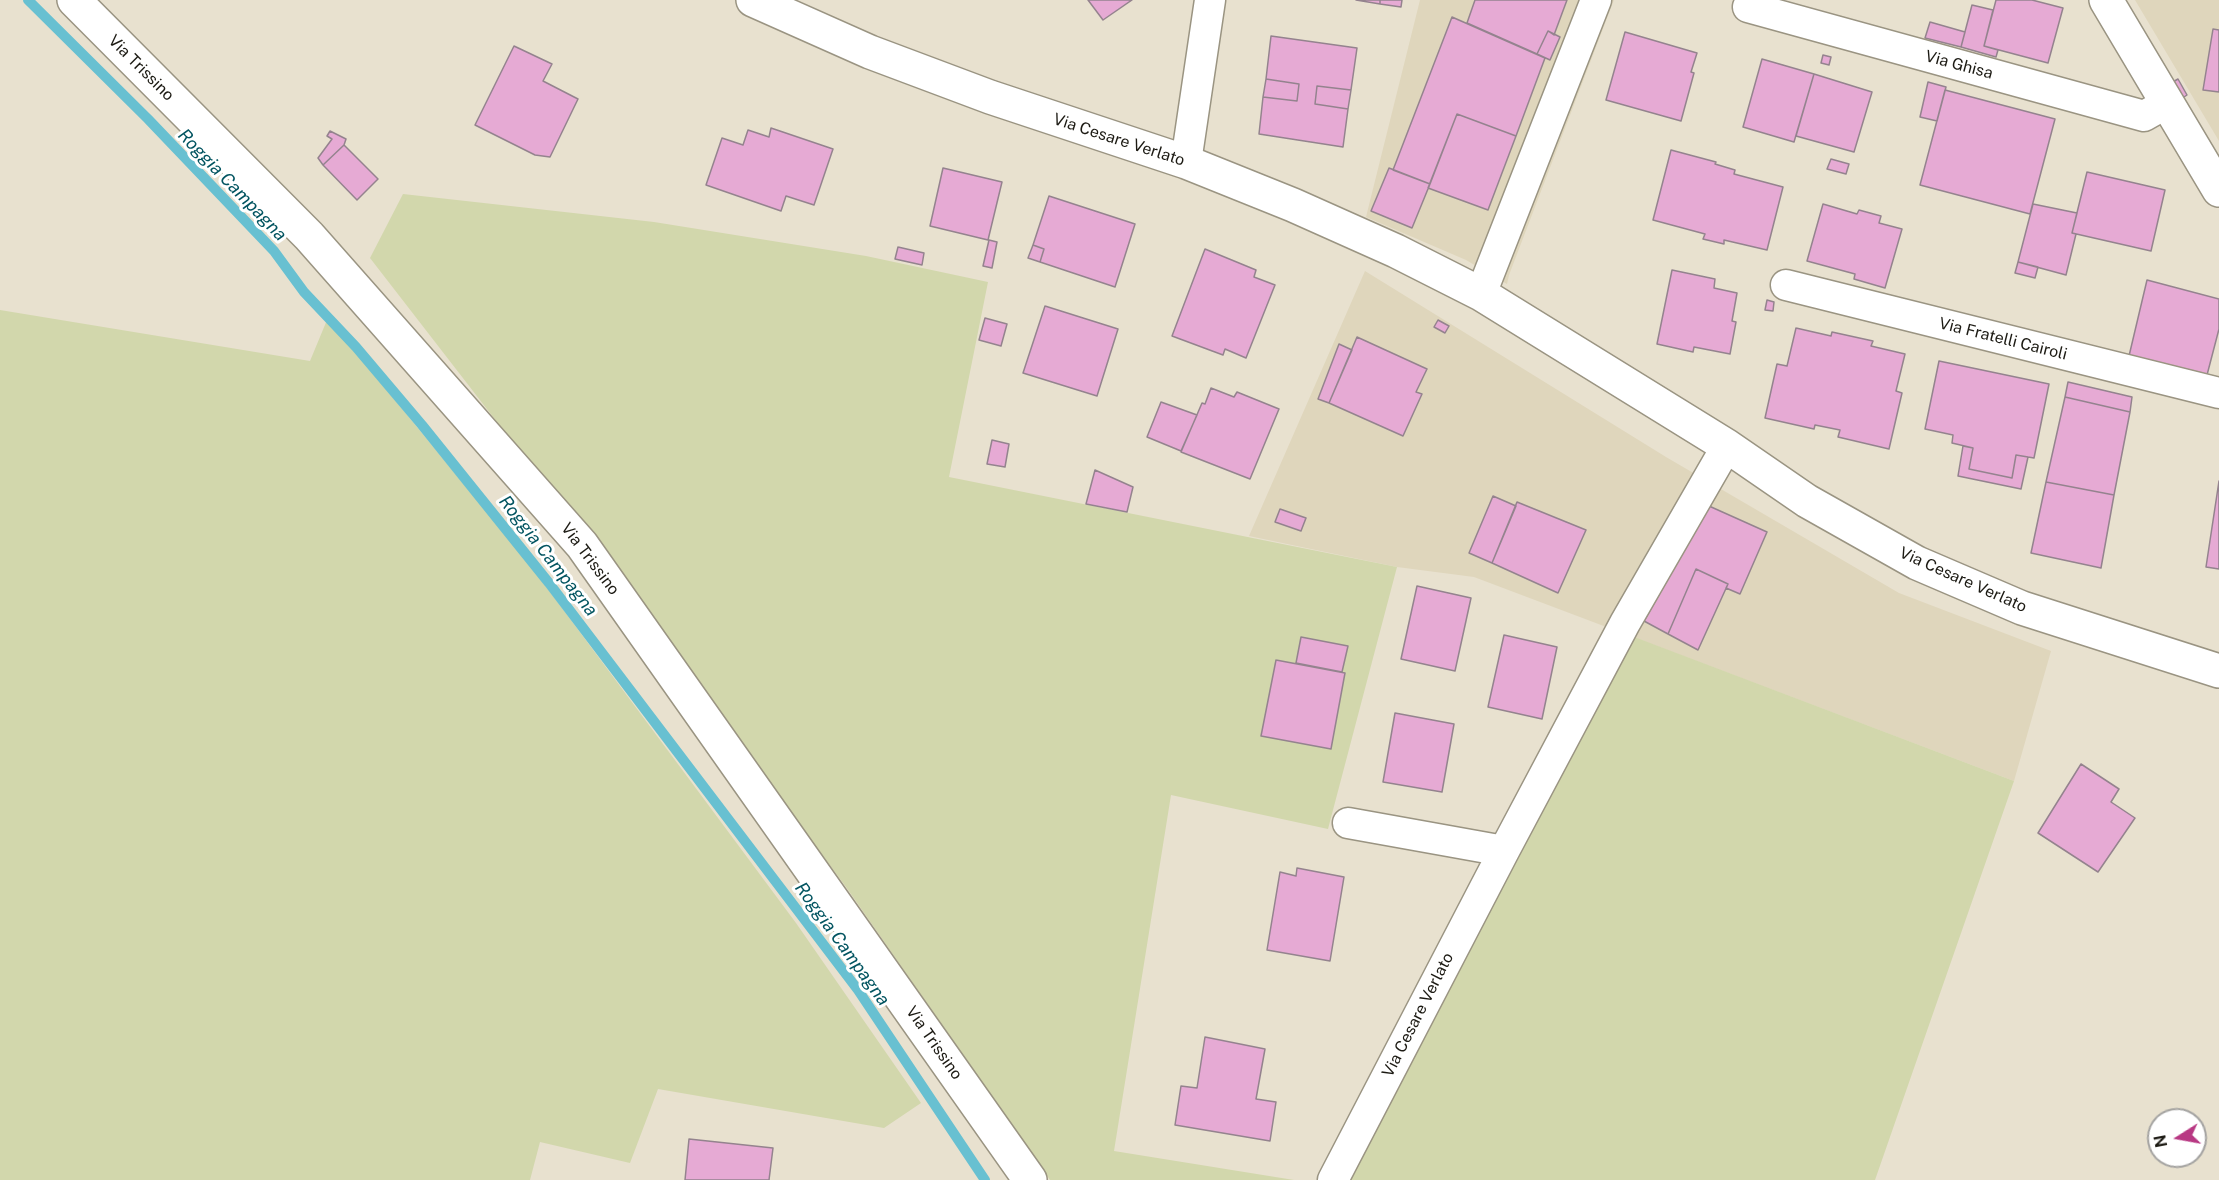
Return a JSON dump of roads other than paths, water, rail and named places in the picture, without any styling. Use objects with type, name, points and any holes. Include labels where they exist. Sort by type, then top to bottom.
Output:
[{"type":"street","name":"Via Trissino","points":[[74,0],[309,236],[582,545],[1030,1180]]},
{"type":"street","name":"Via Cesare Verlato","points":[[753,0],[870,52],[968,89],[1186,162],[1396,250],[1481,294],[1727,446],[1807,501],[1917,563],[2022,608],[2219,671]]},
{"type":"street","points":[[1186,162],[1210,0]]},
{"type":"street","points":[[1481,294],[1596,0]]},
{"type":"street","points":[[2106,0],[2219,190]]},
{"type":"street","name":"Via Ghisa","points":[[1748,7],[2144,116],[2167,103]]},
{"type":"street","name":"Via Fratelli Cairoli","points":[[1786,285],[2219,393]]},
{"type":"street","name":"Via Cesare Verlato","points":[[1333,1180],[1625,623],[1727,446]]},
{"type":"street","points":[[1348,823],[1504,851]]},
{"type":"waterway","name":"Roggia Campagna","points":[[28,0],[148,119],[274,251],[304,292],[356,347],[422,425],[549,583],[858,990],[985,1180]]}]
